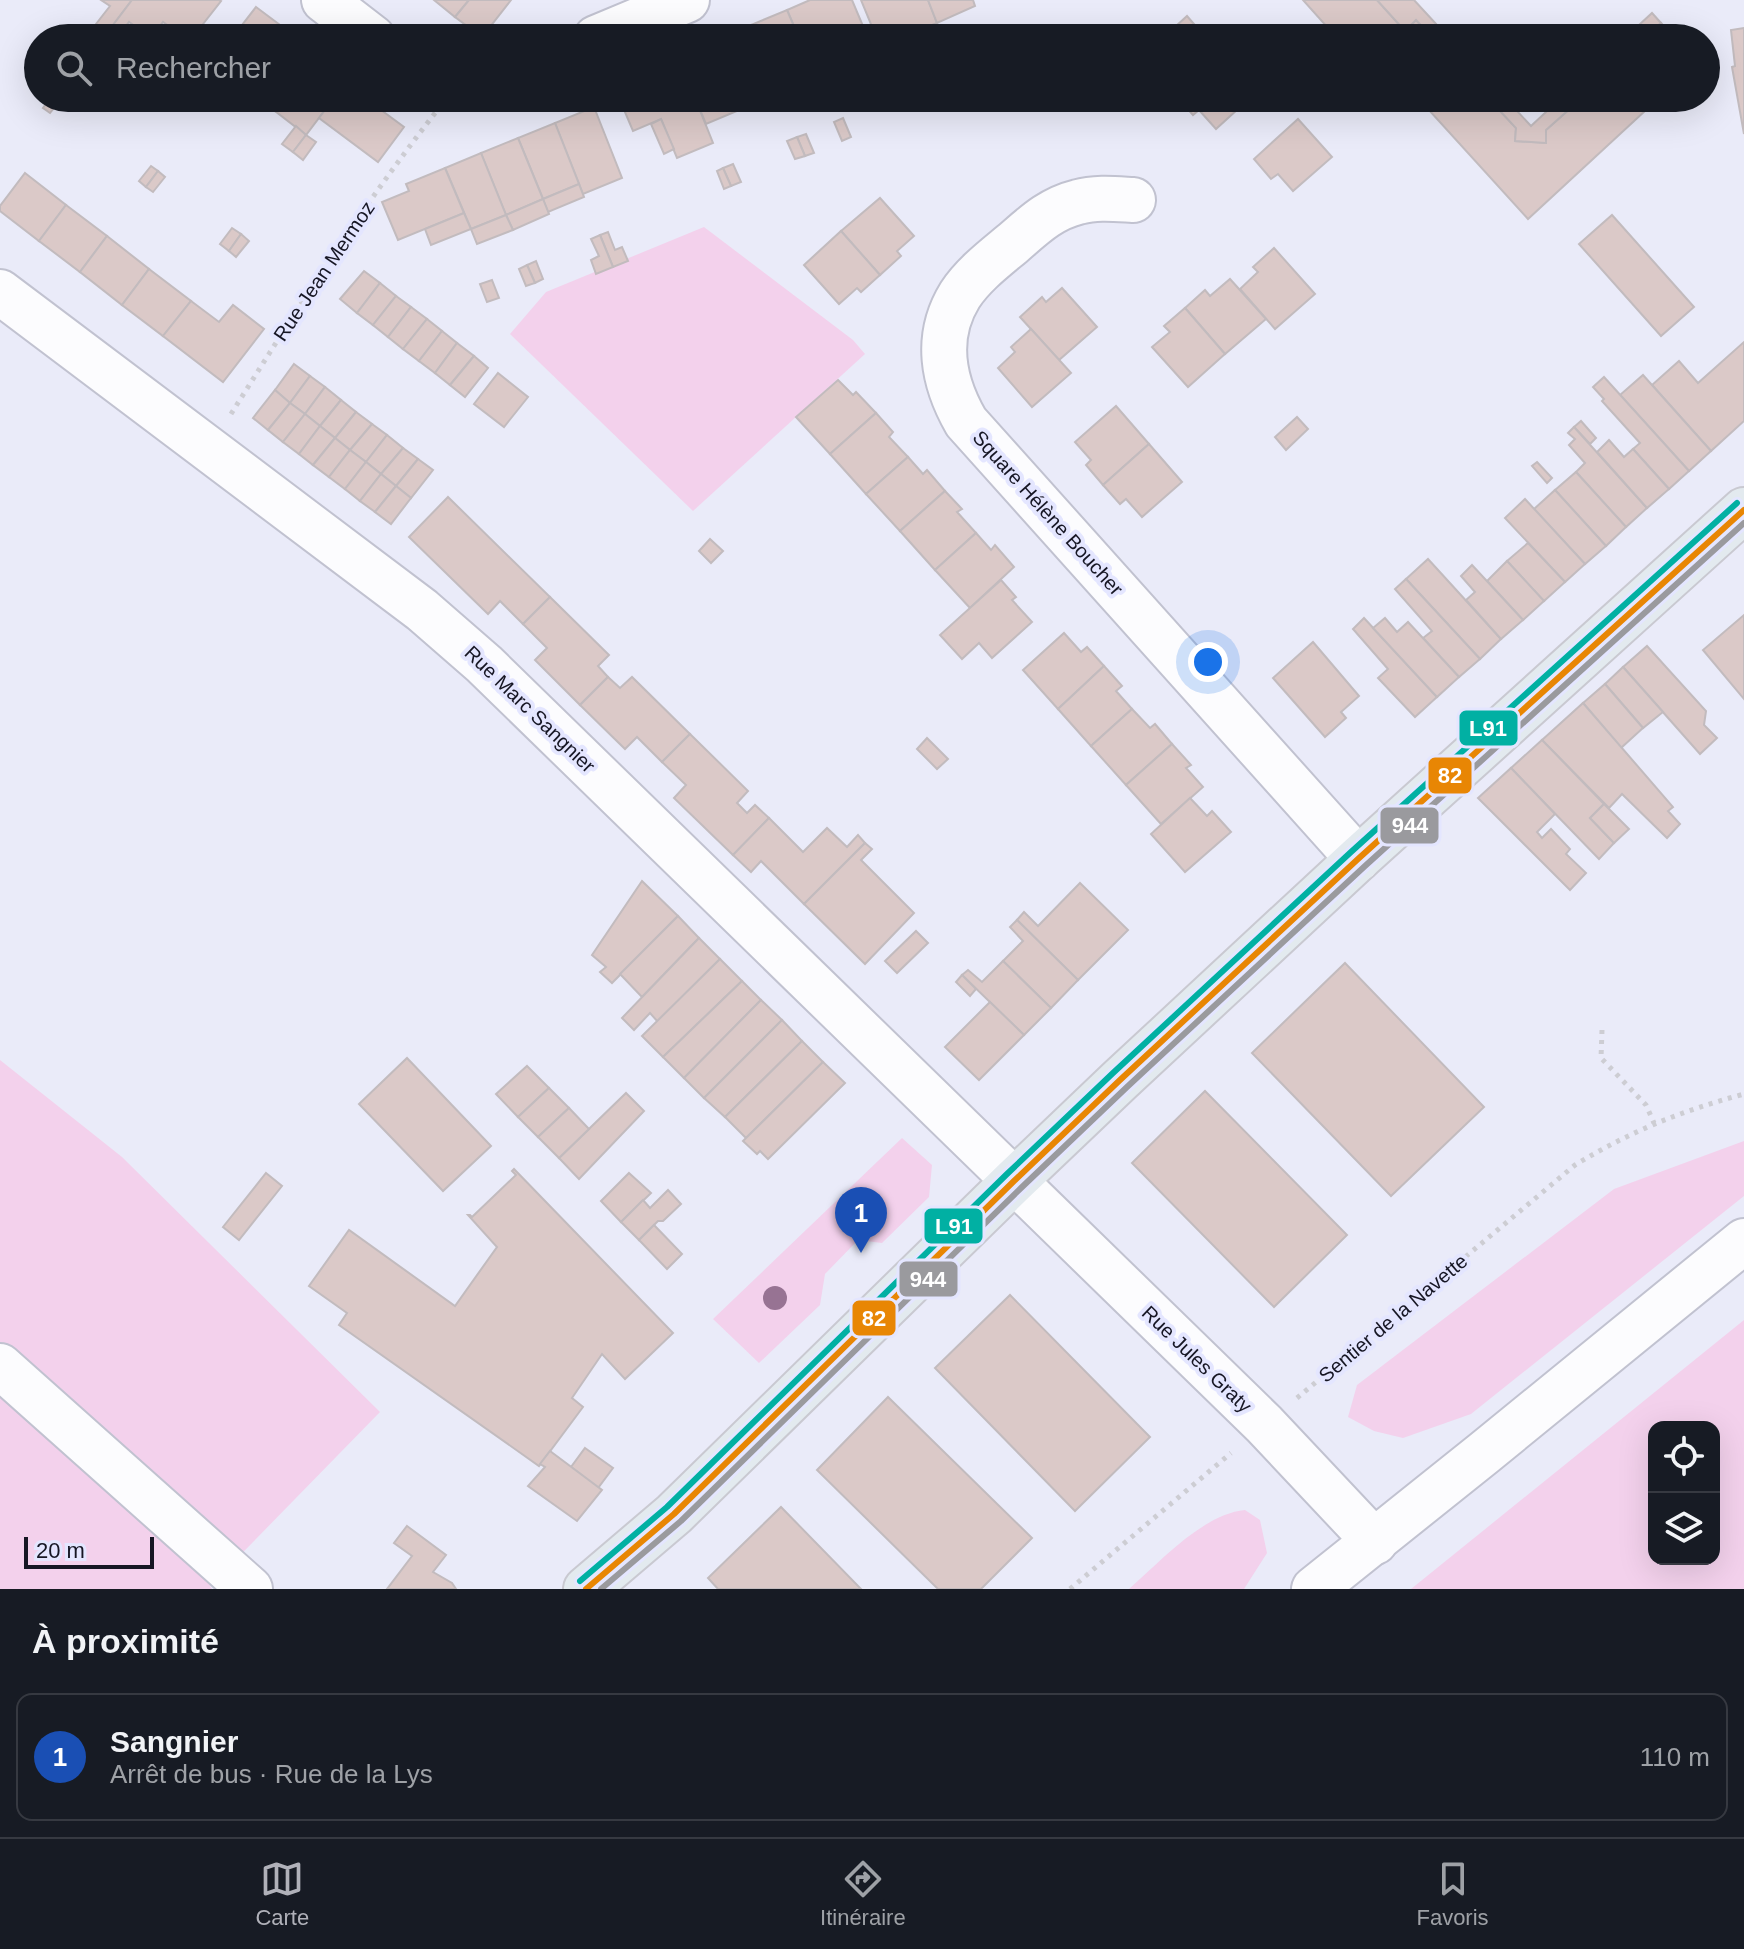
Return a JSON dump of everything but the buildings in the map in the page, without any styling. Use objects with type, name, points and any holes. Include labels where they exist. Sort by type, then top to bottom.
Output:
[{"type":"main road","points":[[586,1589],[674,1514],[1014,1181],[1358,859],[1744,510]]},
{"type":"street","points":[[324,0],[355,24]]},
{"type":"street","points":[[630,24],[687,0]]},
{"type":"street","name":"Square Hélène Boucher","points":[[1133,200],[1081,201],[1044,216],[976,275],[951,313],[945,337],[944,362],[948,383],[966,422],[1358,859]]},
{"type":"street","name":"Rue Marc Sangnier","points":[[0,292],[463,644],[1014,1181]]},
{"type":"street","name":"Rue Jules Graty","points":[[1014,1181],[1264,1424],[1375,1542]]},
{"type":"street","points":[[1314,1589],[1744,1241]]},
{"type":"street","points":[[0,1366],[250,1589]]},
{"type":"path","name":"Rue Jean Mermoz","points":[[208,450],[306,295],[436,112]]},
{"type":"path","points":[[1602,1030],[1601,1058],[1646,1105],[1654,1123]]},
{"type":"path","name":"Sentier de la Navette","points":[[1070,1589],[1575,1165],[1654,1123],[1704,1104],[1744,1094]]},
{"type":"shaded area","points":[[704,227],[853,340],[865,354],[693,511],[510,334],[546,292]]},
{"type":"shaded area","points":[[0,1060],[122,1157],[380,1412],[210,1586],[212,1589],[0,1589]]},
{"type":"shaded area","points":[[902,1138],[932,1165],[929,1197],[882,1243],[858,1240],[825,1274],[820,1305],[759,1363],[713,1319]]},
{"type":"shaded area","points":[[1744,1141],[1744,1196],[1471,1414],[1403,1438],[1374,1431],[1348,1417],[1357,1385],[1614,1189]]},
{"type":"shaded area","points":[[1744,1320],[1744,1589],[1411,1589]]},
{"type":"shaded area","points":[[1245,1510],[1260,1520],[1267,1553],[1244,1589],[1129,1589],[1198,1529],[1229,1513]]},
{"type":"transit line","name":"L91","points":[[580,1581],[667,1507],[1113,1073],[1351,852],[1737,503]]},
{"type":"transit line","name":"82","points":[[586,1589],[674,1514],[1120,1080],[1358,859],[1744,510]]},
{"type":"transit line","name":"944","points":[[601,1589],[681,1521],[1127,1087],[1365,866],[1744,523]]},
{"type":"place","name":"Sangnier","points":[[861,1253]]}]
